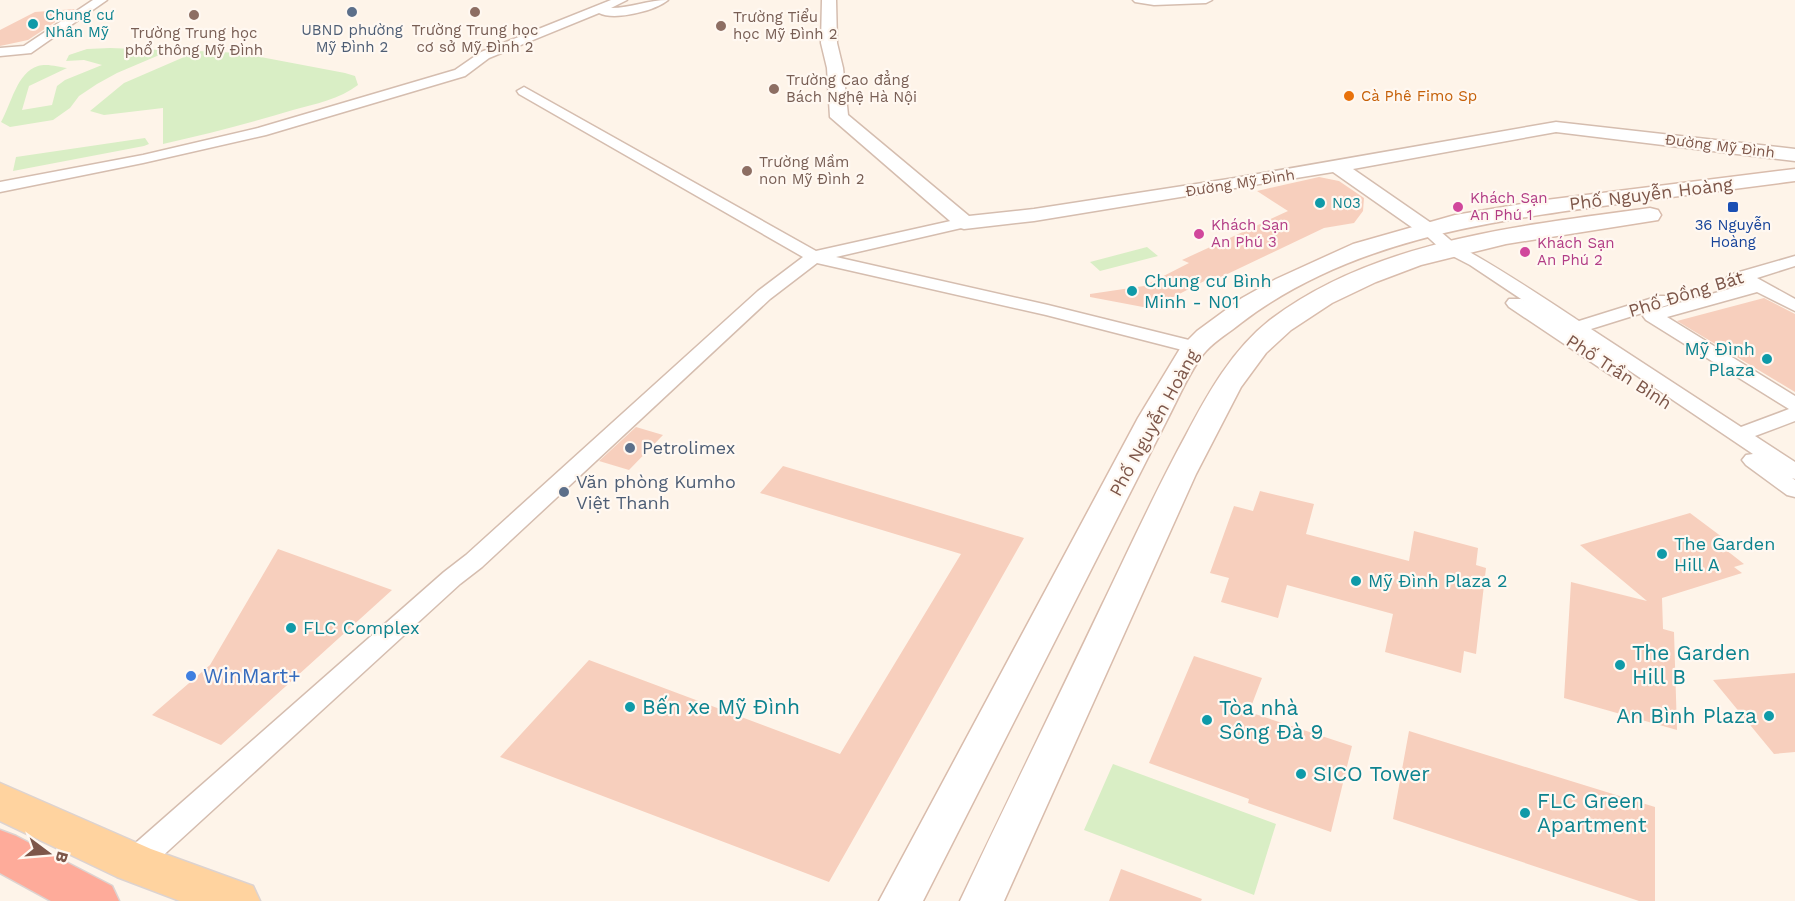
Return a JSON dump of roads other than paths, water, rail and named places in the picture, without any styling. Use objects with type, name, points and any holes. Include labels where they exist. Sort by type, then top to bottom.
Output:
[{"type":"highway","points":[[0,850],[95,901]]},
{"type":"main road","name":"Phố Nguyễn Hoàng","points":[[981,901],[1176,480],[1232,377],[1254,348],[1282,324],[1308,307],[1438,238],[1455,222],[1546,207],[1795,175]]},
{"type":"main road","name":"Phố Nguyễn Hoàng","points":[[901,901],[1153,418],[1194,347],[1251,303],[1285,284],[1361,249],[1438,238],[1479,241],[1795,193]]},
{"type":"main road","points":[[0,801],[134,863],[236,901]]},
{"type":"street","points":[[0,52],[27,50],[101,0]]},
{"type":"street","points":[[0,187],[143,159],[261,132],[380,98],[460,73],[485,55],[621,0]]},
{"type":"street","points":[[594,12],[632,11],[662,0]]},
{"type":"street","points":[[829,0],[829,43],[835,68],[839,117],[964,223]]},
{"type":"street","points":[[1139,0],[1154,2],[1206,0]]},
{"type":"street","points":[[524,91],[814,257],[1048,310],[1194,347]]},
{"type":"street","name":"Đường Mỹ Đình","points":[[964,223],[1034,215],[1338,166],[1556,127],[1795,155]]},
{"type":"street","name":"Phố Trần Bình","points":[[1338,166],[1438,238],[1792,468]]},
{"type":"street","points":[[134,863],[443,586],[483,553],[764,295],[814,257],[964,223]]},
{"type":"street","name":"Phố Trần Bình","points":[[1438,238],[1459,265],[1795,490]]},
{"type":"street","name":"Phố Đồng Bát","points":[[1577,327],[1750,281],[1795,261]]},
{"type":"street","points":[[1795,306],[1750,281],[1652,316],[1795,405]]},
{"type":"street","points":[[1740,435],[1795,414]]},
{"type":"place","name":"UBND phường Mỹ Đình 2","points":[[352,12]]},
{"type":"place","name":"Trường Trung học cơ sở Mỹ Đình 2","points":[[475,12]]},
{"type":"place","name":"Trường Trung học phổ thông Mỹ Đình","points":[[194,15]]},
{"type":"place","name":"Chung cư Nhân Mỹ","points":[[33,24]]},
{"type":"place","name":"Trường Tiểu học Mỹ Đình 2","points":[[721,26]]},
{"type":"place","name":"Trường Cao đẳng Bách Nghệ Hà Nội","points":[[774,89]]},
{"type":"place","name":"Cà Phê Fimo Sp","points":[[1349,96]]},
{"type":"place","name":"Trường Mầm non Mỹ Đình 2","points":[[747,171]]},
{"type":"place","name":"N03","points":[[1320,203]]},
{"type":"place","name":"Khách Sạn An Phú 1","points":[[1458,207]]},
{"type":"place","name":"36 Nguyễn Hoàng","points":[[1733,207]]},
{"type":"place","name":"Khách Sạn An Phú 3","points":[[1199,234]]},
{"type":"place","name":"Khách Sạn An Phú 2","points":[[1525,252]]},
{"type":"place","name":"Chung cư Bình Minh - N01","points":[[1132,291]]},
{"type":"place","name":"Mỹ Đình Plaza","points":[[1767,359]]},
{"type":"place","name":"Petrolimex","points":[[630,448]]},
{"type":"place","name":"Văn phòng Kumho Việt Thanh","points":[[564,492]]},
{"type":"place","name":"The Garden Hill A","points":[[1662,554]]},
{"type":"place","name":"Mỹ Đình Plaza 2","points":[[1356,581]]},
{"type":"place","name":"FLC Complex","points":[[291,628]]},
{"type":"place","name":"The Garden Hill B","points":[[1620,665]]},
{"type":"place","name":"WinMart+","points":[[191,676]]},
{"type":"place","name":"Bến xe Mỹ Đình","points":[[630,707]]},
{"type":"place","name":"An Bình Plaza","points":[[1769,716]]},
{"type":"place","name":"Tòa nhà Sông Đà 9","points":[[1207,720]]},
{"type":"place","name":"SICO Tower","points":[[1301,774]]},
{"type":"place","name":"FLC Green Apartment","points":[[1525,813]]}]
